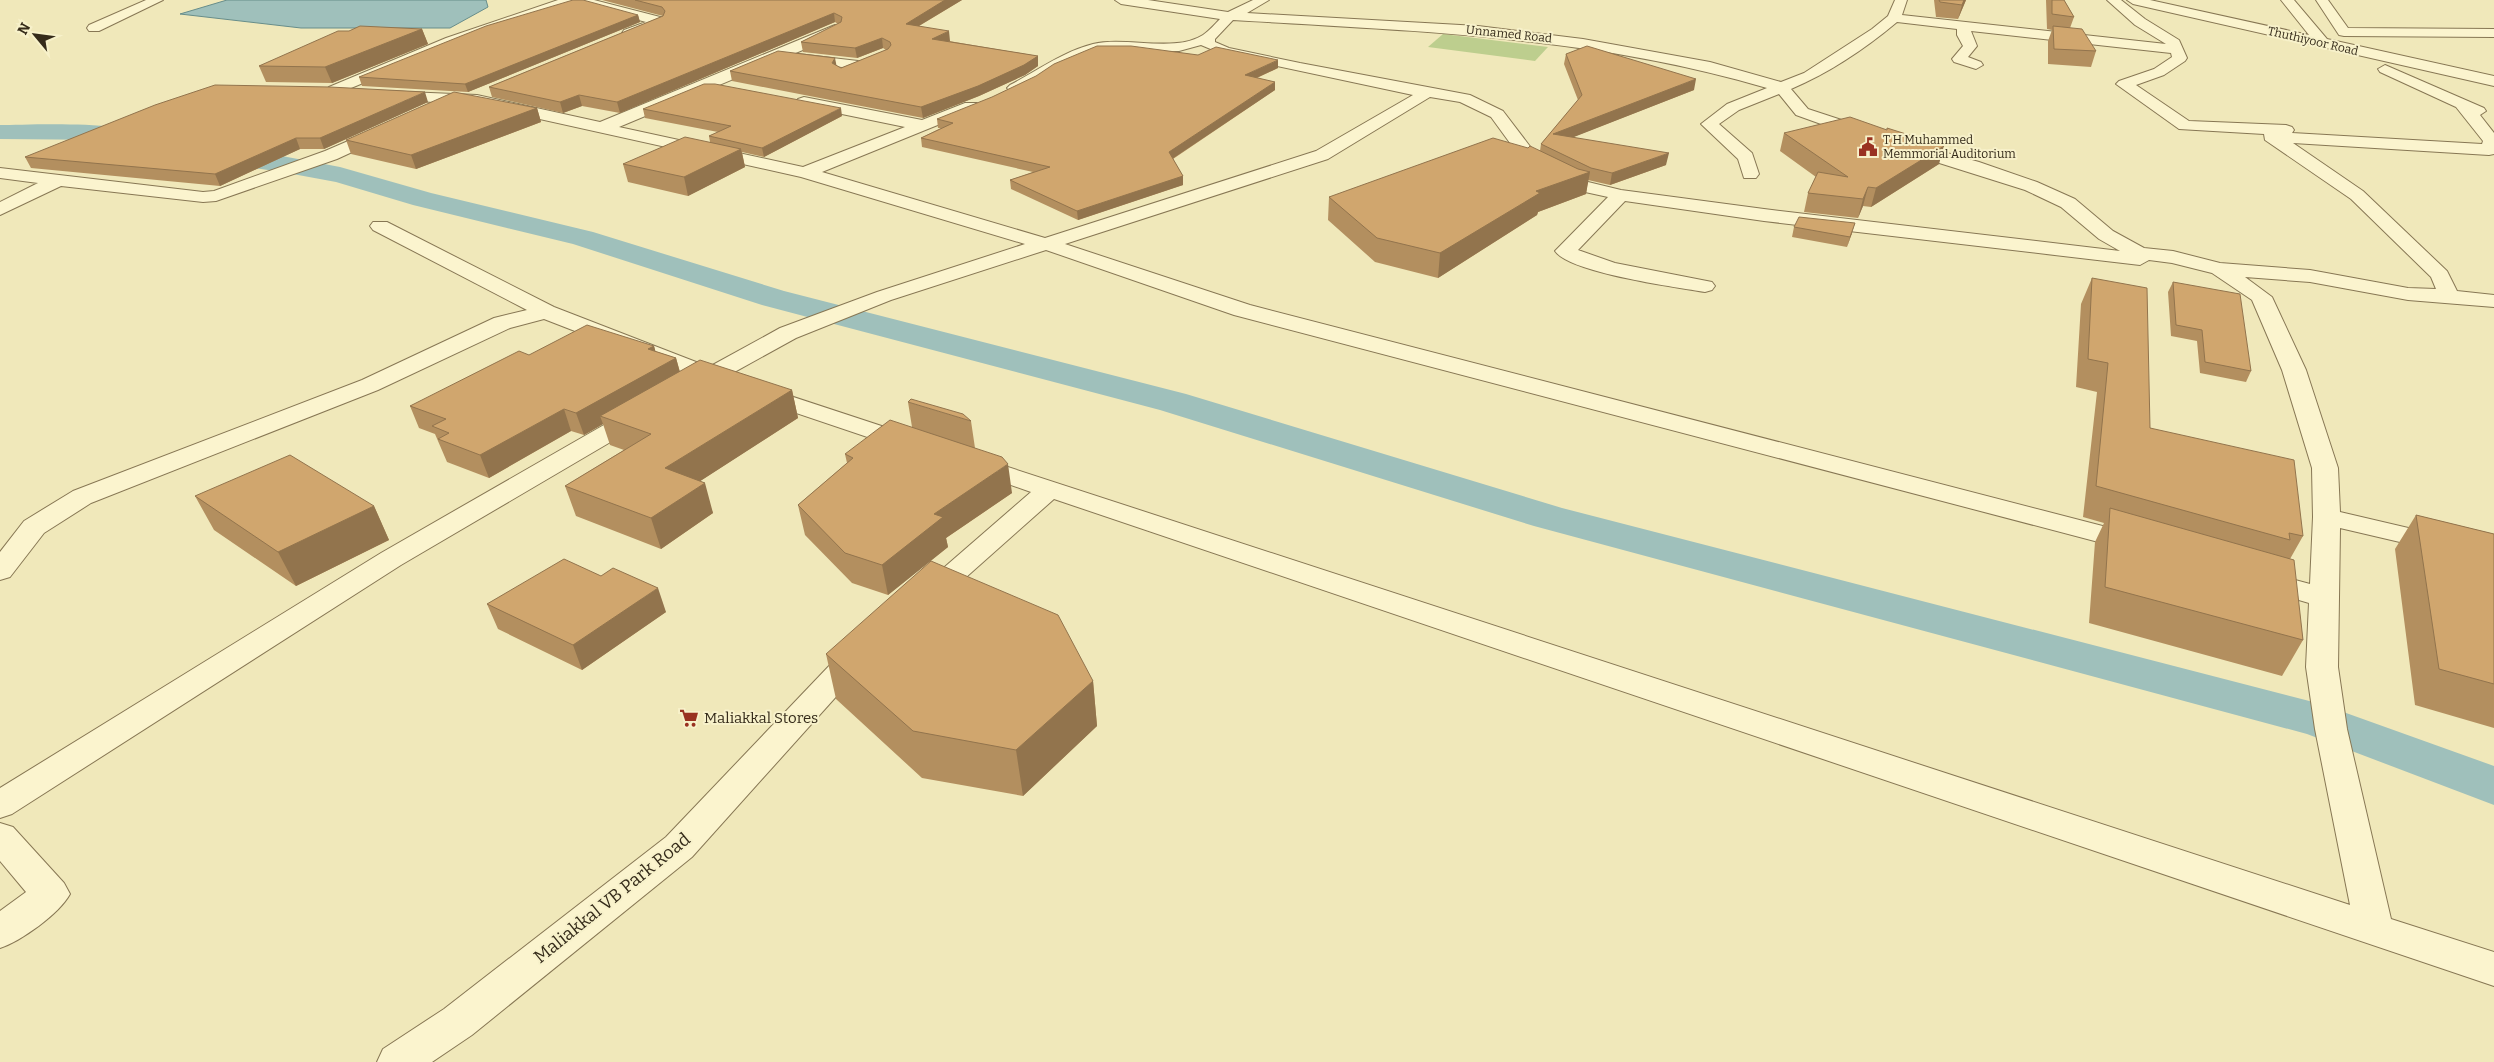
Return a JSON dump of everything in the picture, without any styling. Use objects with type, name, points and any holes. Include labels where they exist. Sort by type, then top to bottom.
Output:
[{"type":"street","points":[[94,28],[157,0]]},
{"type":"street","points":[[334,90],[444,42],[537,9],[572,0]]},
{"type":"street","points":[[579,0],[659,21],[614,40]]},
{"type":"street","name":"Unnamed Road","points":[[1121,0],[1230,16],[1407,24],[1535,36],[1700,65],[1782,87]]},
{"type":"street","points":[[1004,92],[1032,80],[1049,67],[1095,48],[1122,46],[1179,47],[1208,38],[1230,16],[1263,0]]},
{"type":"street","points":[[1750,174],[1746,157],[1709,124],[1733,107],[1809,76],[1877,32],[1894,18],[1901,0]]},
{"type":"street","points":[[2113,0],[2140,22],[2174,43],[2180,58],[2159,72],[2124,84],[2185,126],[2286,130]]},
{"type":"street","name":"Thuthiyoor Road","points":[[2133,0],[2494,81]]},
{"type":"street","points":[[2287,0],[2322,42]]},
{"type":"street","points":[[2322,0],[2344,32],[2494,70]]},
{"type":"street","points":[[1894,18],[2068,36],[2178,50]]},
{"type":"street","points":[[1964,26],[1964,35],[1970,46],[1959,59],[1976,65]]},
{"type":"street","points":[[601,128],[779,55],[836,28]]},
{"type":"street","points":[[2344,32],[2494,33]]},
{"type":"street","points":[[1208,38],[1208,44],[1226,51],[1464,98],[1497,114],[1509,126],[1515,140],[1532,161],[1582,186],[1621,195],[1764,216],[2219,269],[2310,276],[2408,294],[2494,301]]},
{"type":"street","points":[[2351,50],[2378,66],[2494,118]]},
{"type":"street","points":[[779,55],[858,65]]},
{"type":"street","points":[[838,74],[875,58]]},
{"type":"street","points":[[700,87],[716,85],[736,89]]},
{"type":"street","points":[[1782,87],[1802,112],[2031,186],[2060,200],[2106,235],[2139,253],[2173,257],[2219,269],[2261,297],[2294,370],[2325,468],[2327,517],[2322,667],[2330,723],[2374,928]]},
{"type":"street","points":[[424,113],[497,88]]},
{"type":"street","points":[[315,89],[463,99],[805,173],[1046,244],[1242,310],[2095,531],[2161,550]]},
{"type":"street","points":[[0,805],[391,559],[669,398],[788,333],[884,296],[1322,155],[1423,96],[1416,90]]},
{"type":"street","points":[[785,98],[922,126]]},
{"type":"street","points":[[805,173],[986,100]]},
{"type":"street","points":[[2449,296],[2440,275],[2357,196],[2281,141],[2271,136],[2491,151],[2492,141],[2461,104]]},
{"type":"street","points":[[0,173],[203,197],[225,194],[331,155],[398,124]]},
{"type":"street","points":[[0,208],[60,179]]},
{"type":"street","points":[[1621,195],[1565,251],[1576,258],[1594,263],[1705,286]]},
{"type":"street","points":[[380,226],[546,312],[708,376],[2494,969]]},
{"type":"street","points":[[0,572],[34,527],[82,496],[370,385],[502,323],[546,312]]},
{"type":"street","name":"Maliakkal VB Park Road","points":[[398,1062],[458,1022],[679,847],[840,673],[1050,489]]},
{"type":"street","points":[[2327,517],[2494,556]]},
{"type":"street","points":[[2237,572],[2323,597]]},
{"type":"street","points":[[0,837],[51,894],[0,932]]},
{"type":"green space","points":[[1443,34],[1548,47],[1535,61],[1428,47]]},
{"type":"water","points":[[227,0],[486,0],[488,7],[450,28],[301,28],[180,14]]},
{"type":"building","points":[[573,0],[583,0],[638,15],[465,84],[359,77],[486,26]]},
{"type":"building","points":[[635,0],[945,0],[906,24],[949,31],[932,39],[1038,56],[1024,65],[978,86],[921,107],[730,71],[778,51],[835,58],[832,63],[841,68],[888,49],[891,45],[890,42],[882,38],[855,48],[801,42],[841,22],[842,17],[834,13],[617,102],[579,95],[560,102],[489,87],[663,16],[665,11],[662,7]]},
{"type":"building","points":[[1939,0],[1964,0],[1962,5],[1940,2]]},
{"type":"building","points":[[2052,0],[2064,0],[2074,17],[2052,14]]},
{"type":"building","points":[[360,26],[422,29],[325,67],[259,66],[338,31],[349,31]]},
{"type":"building","points":[[2053,26],[2082,29],[2096,51],[2054,49]]},
{"type":"building","points":[[1097,46],[1131,46],[1198,55],[1216,47],[1278,60],[1245,75],[1275,82],[1169,152],[1183,176],[1077,211],[1010,180],[1050,167],[921,138],[953,123],[937,119],[992,97],[1036,76],[1054,64]]},
{"type":"building","points":[[1587,46],[1696,79],[1553,134],[1669,153],[1612,173],[1591,168],[1541,144],[1582,95],[1566,54]]},
{"type":"building","points":[[704,84],[715,84],[841,108],[762,148],[709,136],[731,126],[643,109]]},
{"type":"building","points":[[215,85],[330,87],[425,92],[320,138],[296,138],[215,174],[25,157],[155,105]]},
{"type":"building","points":[[454,92],[537,108],[411,155],[346,140]]},
{"type":"building","points":[[1850,117],[1887,130],[1887,128],[1944,146],[1876,188],[1868,187],[1863,199],[1808,193],[1818,172],[1848,177],[1784,133]]},
{"type":"building","points":[[685,137],[741,149],[684,177],[623,164]]},
{"type":"building","points":[[1493,138],[1528,148],[1530,146],[1578,169],[1590,172],[1536,191],[1540,193],[1440,253],[1377,238],[1329,197]]},
{"type":"building","points":[[1799,217],[1855,223],[1850,237],[1794,227]]},
{"type":"building","points":[[2092,278],[2147,288],[2150,428],[2294,460],[2303,536],[2289,533],[2290,540],[2096,486],[2108,363],[2088,359]]},
{"type":"building","points":[[2173,282],[2240,294],[2251,371],[2205,362],[2202,330],[2176,325]]},
{"type":"building","points":[[587,325],[654,346],[648,349],[676,358],[576,413],[564,409],[480,455],[438,439],[449,433],[432,426],[446,419],[410,406],[519,351],[529,355]]},
{"type":"building","points":[[700,360],[792,390],[665,468],[705,483],[651,518],[565,486],[651,434],[600,416]]},
{"type":"building","points":[[911,399],[963,414],[971,421],[908,402]]},
{"type":"building","points":[[890,420],[1002,457],[1008,464],[934,514],[943,517],[882,565],[845,553],[798,505],[853,458],[845,454]]},
{"type":"building","points":[[290,455],[374,506],[278,552],[195,496]]},
{"type":"building","points":[[2110,508],[2294,560],[2303,640],[2105,587]]},
{"type":"building","points":[[2416,515],[2494,534],[2494,684],[2439,669]]},
{"type":"building","points":[[564,559],[601,576],[613,568],[658,588],[573,645],[487,604]]},
{"type":"building","points":[[931,561],[1058,615],[1093,681],[1016,750],[913,731],[826,654]]},
{"type":"waterway","points":[[0,132],[116,133],[139,140]]},
{"type":"waterway","points":[[214,156],[282,164],[340,175],[423,199],[583,238],[773,298],[1173,402],[1548,517],[2321,721],[2494,786]]},
{"type":"place","name":"T H Muhammed Memmorial Auditorium","points":[[1868,147]]},
{"type":"place","name":"Maliakkal Stores","points":[[689,718]]}]
